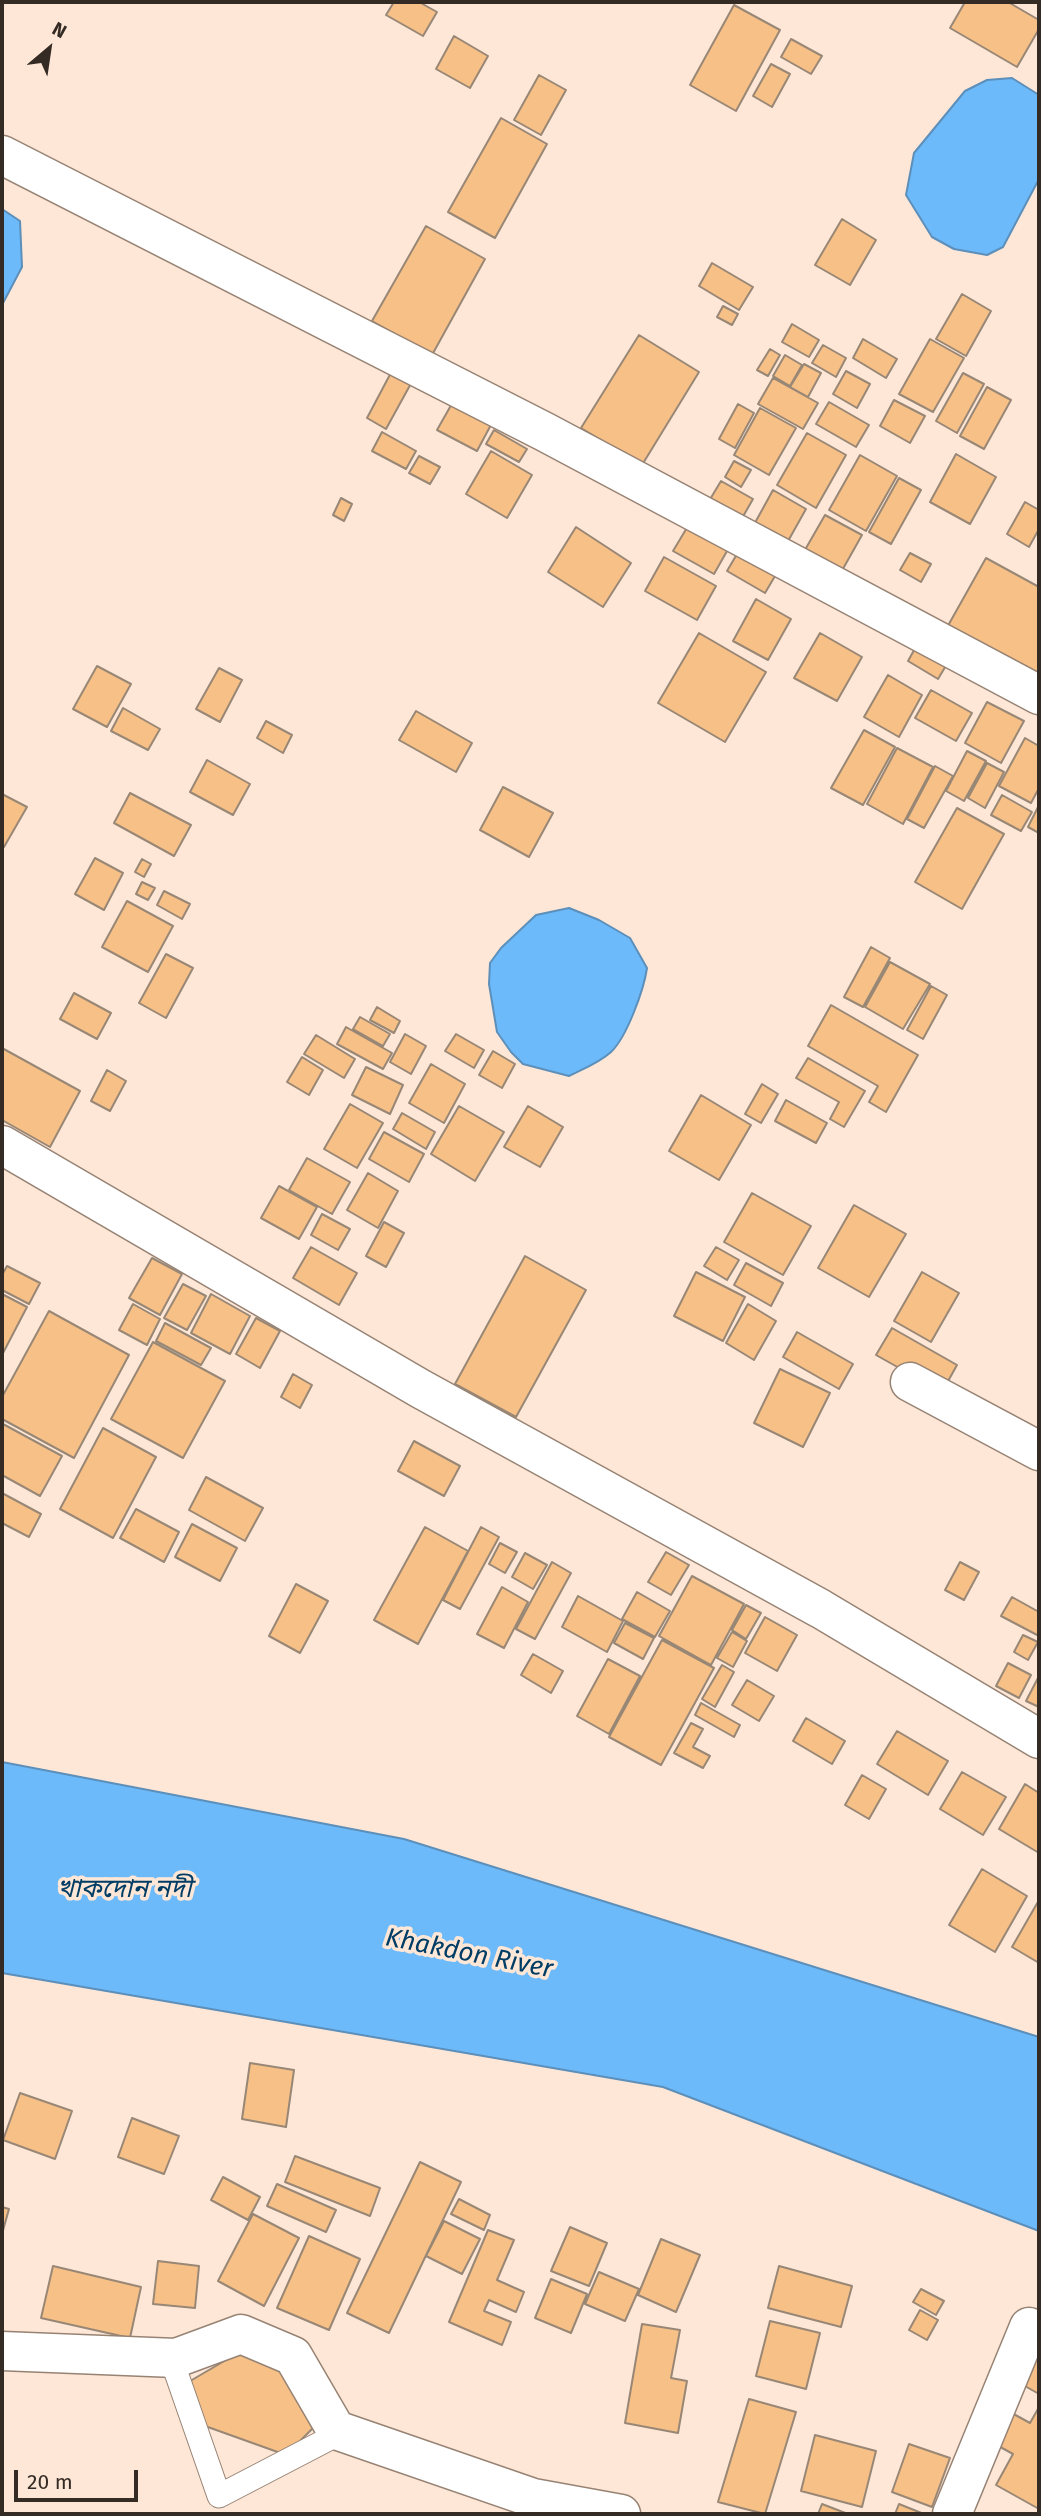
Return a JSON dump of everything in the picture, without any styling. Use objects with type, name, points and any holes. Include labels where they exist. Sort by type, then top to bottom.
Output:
[{"type":"street","points":[[2,155],[545,432],[1039,695]]},
{"type":"street","points":[[2,1145],[421,1389],[821,1609],[1039,1739]]},
{"type":"street","points":[[910,1382],[1039,1451]]},
{"type":"street","points":[[951,2514],[1030,2327]]},
{"type":"street","points":[[2,2351],[171,2358],[241,2334],[293,2356],[336,2430],[533,2498],[621,2514]]},
{"type":"lane","points":[[171,2358],[215,2505],[342,2432]]},
{"type":"water","points":[[1012,78],[1039,95],[1039,179],[1003,247],[987,255],[954,249],[932,237],[906,195],[914,153],[965,91],[987,80]]},
{"type":"water","points":[[2,209],[20,221],[22,267],[2,305]]},
{"type":"water","points":[[569,908],[599,920],[630,938],[647,968],[634,1012],[617,1045],[591,1066],[569,1076],[523,1064],[511,1052],[497,1032],[489,984],[490,963],[501,948],[536,915]]},
{"type":"water","name":"খাকদোন নদী","points":[[2,1762],[404,1839],[1039,2037],[1039,2231],[663,2087],[2,1973]]},
{"type":"building","points":[[394,2],[419,2],[437,12],[423,36],[386,15]]},
{"type":"building","points":[[965,2],[1008,2],[1039,20],[1039,29],[1017,67],[950,28]]},
{"type":"building","points":[[734,5],[780,30],[736,111],[690,85]]},
{"type":"building","points":[[454,36],[488,56],[470,88],[436,69]]},
{"type":"building","points":[[791,39],[822,56],[811,74],[781,57]]},
{"type":"building","points":[[771,64],[790,74],[772,107],[753,96]]},
{"type":"building","points":[[539,75],[566,90],[541,135],[514,120]]},
{"type":"building","points":[[501,118],[547,144],[495,238],[448,212]]},
{"type":"building","points":[[842,219],[876,240],[850,285],[815,265]]},
{"type":"building","points":[[426,226],[485,259],[432,355],[372,321]]},
{"type":"building","points":[[712,263],[753,287],[739,310],[699,286]]},
{"type":"building","points":[[962,294],[991,311],[966,356],[936,339]]},
{"type":"building","points":[[723,306],[738,314],[732,325],[717,317]]},
{"type":"building","points":[[792,324],[819,340],[809,357],[782,342]]},
{"type":"building","points":[[639,335],[699,372],[642,465],[581,428]]},
{"type":"building","points":[[863,339],[897,359],[886,378],[853,358]]},
{"type":"building","points":[[930,339],[964,358],[933,412],[899,394]]},
{"type":"building","points":[[823,345],[846,358],[836,377],[812,363]]},
{"type":"building","points":[[770,349],[780,355],[768,376],[757,370]]},
{"type":"building","points":[[785,355],[802,365],[790,386],[773,376]]},
{"type":"building","points":[[804,364],[821,373],[808,397],[790,387]]},
{"type":"building","points":[[394,367],[414,378],[386,429],[367,418]]},
{"type":"building","points":[[846,371],[870,384],[857,408],[833,394]]},
{"type":"building","points":[[963,373],[984,384],[957,433],[936,421]]},
{"type":"building","points":[[773,378],[818,403],[803,429],[758,404]]},
{"type":"building","points":[[987,387],[1011,400],[984,449],[960,436]]},
{"type":"building","points":[[454,400],[493,421],[477,451],[437,430]]},
{"type":"building","points":[[894,400],[925,416],[910,443],[880,426]]},
{"type":"building","points":[[829,402],[869,425],[856,447],[816,424]]},
{"type":"building","points":[[738,404],[754,413],[735,448],[719,439]]},
{"type":"building","points":[[760,408],[796,428],[769,475],[734,455]]},
{"type":"building","points":[[494,430],[527,449],[519,462],[486,444]]},
{"type":"building","points":[[382,432],[416,451],[406,469],[372,451]]},
{"type":"building","points":[[807,433],[846,455],[816,508],[777,485]]},
{"type":"building","points":[[491,451],[532,475],[507,518],[466,494]]},
{"type":"building","points":[[956,454],[996,477],[970,524],[930,502]]},
{"type":"building","points":[[860,455],[897,476],[866,531],[829,510]]},
{"type":"building","points":[[419,456],[440,467],[430,484],[409,473]]},
{"type":"building","points":[[734,461],[751,470],[741,487],[725,477]]},
{"type":"building","points":[[899,478],[921,490],[891,544],[869,532]]},
{"type":"building","points":[[721,481],[753,499],[741,520],[709,501]]},
{"type":"building","points":[[773,490],[806,509],[778,559],[745,541]]},
{"type":"building","points":[[341,498],[352,504],[344,521],[333,515]]},
{"type":"building","points":[[1025,502],[1039,510],[1039,529],[1029,547],[1007,534]]},
{"type":"building","points":[[825,515],[862,535],[835,583],[798,562]]},
{"type":"building","points":[[691,521],[731,544],[714,574],[673,551]]},
{"type":"building","points":[[576,527],[631,563],[603,607],[548,572]]},
{"type":"building","points":[[740,549],[778,571],[765,593],[727,571]]},
{"type":"building","points":[[910,553],[931,564],[921,582],[900,570]]},
{"type":"building","points":[[664,557],[716,586],[697,620],[645,591]]},
{"type":"building","points":[[986,558],[1039,587],[1039,704],[936,647]]},
{"type":"building","points":[[756,599],[791,619],[768,660],[733,641]]},
{"type":"building","points":[[699,633],[766,672],[725,742],[658,703]]},
{"type":"building","points":[[820,633],[862,657],[837,701],[794,678]]},
{"type":"building","points":[[922,636],[953,654],[938,679],[908,661]]},
{"type":"building","points":[[97,666],[131,684],[107,727],[73,709]]},
{"type":"building","points":[[219,668],[242,680],[220,722],[196,709]]},
{"type":"building","points":[[888,675],[922,695],[899,737],[864,717]]},
{"type":"building","points":[[931,690],[972,713],[956,741],[915,718]]},
{"type":"building","points":[[987,702],[1024,721],[1001,763],[965,743]]},
{"type":"building","points":[[123,708],[160,729],[148,750],[111,731]]},
{"type":"building","points":[[416,711],[472,743],[456,772],[399,740]]},
{"type":"building","points":[[266,721],[292,735],[283,753],[257,738]]},
{"type":"building","points":[[864,730],[895,747],[863,805],[831,788]]},
{"type":"building","points":[[1025,738],[1039,746],[1039,788],[1031,803],[999,786]]},
{"type":"building","points":[[897,748],[933,767],[903,824],[867,804]]},
{"type":"building","points":[[967,751],[986,761],[964,801],[946,791]]},
{"type":"building","points":[[207,760],[250,784],[233,815],[190,792]]},
{"type":"building","points":[[987,763],[1004,772],[985,808],[968,798]]},
{"type":"building","points":[[935,766],[953,776],[924,828],[907,819]]},
{"type":"building","points":[[503,787],[553,813],[529,857],[480,830]]},
{"type":"building","points":[[130,793],[191,825],[174,856],[114,823]]},
{"type":"building","points":[[2,794],[27,807],[4,847],[2,846]]},
{"type":"building","points":[[1002,795],[1032,812],[1021,831],[991,815]]},
{"type":"building","points":[[1039,805],[1039,833],[1028,827]]},
{"type":"building","points":[[957,808],[1004,834],[962,909],[915,882]]},
{"type":"building","points":[[95,858],[123,873],[104,910],[75,894]]},
{"type":"building","points":[[142,859],[151,864],[144,877],[135,872]]},
{"type":"building","points":[[142,882],[155,888],[148,900],[136,894]]},
{"type":"building","points":[[164,891],[190,904],[182,919],[157,905]]},
{"type":"building","points":[[127,901],[173,926],[148,972],[102,947]]},
{"type":"building","points":[[871,947],[890,958],[863,1007],[844,997]]},
{"type":"building","points":[[166,954],[193,968],[166,1018],[139,1003]]},
{"type":"building","points":[[890,962],[930,984],[903,1029],[865,1007]]},
{"type":"building","points":[[931,986],[947,995],[923,1039],[907,1030]]},
{"type":"building","points":[[74,993],[111,1013],[97,1039],[60,1019]]},
{"type":"building","points":[[831,1005],[918,1055],[886,1112],[869,1102],[878,1086],[808,1046]]},
{"type":"building","points":[[377,1007],[400,1021],[394,1033],[370,1020]]},
{"type":"building","points":[[360,1017],[390,1034],[383,1046],[353,1029]]},
{"type":"building","points":[[346,1027],[392,1053],[383,1069],[337,1044]]},
{"type":"building","points":[[405,1034],[426,1046],[411,1074],[390,1062]]},
{"type":"building","points":[[456,1034],[484,1050],[474,1068],[445,1051]]},
{"type":"building","points":[[316,1035],[355,1059],[344,1078],[304,1054]]},
{"type":"building","points":[[2,1048],[80,1091],[50,1147],[2,1120]]},
{"type":"building","points":[[493,1051],[515,1064],[502,1088],[479,1075]]},
{"type":"building","points":[[302,1057],[323,1070],[309,1095],[287,1082]]},
{"type":"building","points":[[808,1058],[865,1091],[844,1127],[830,1119],[839,1102],[796,1078]]},
{"type":"building","points":[[431,1064],[465,1084],[444,1123],[409,1103]]},
{"type":"building","points":[[366,1067],[403,1085],[390,1114],[352,1095]]},
{"type":"building","points":[[107,1070],[126,1081],[110,1111],[91,1101]]},
{"type":"building","points":[[762,1084],[778,1094],[761,1123],[745,1114]]},
{"type":"building","points":[[701,1095],[751,1125],[719,1180],[669,1151]]},
{"type":"building","points":[[786,1100],[827,1123],[816,1143],[775,1121]]},
{"type":"building","points":[[350,1104],[383,1123],[357,1168],[324,1149]]},
{"type":"building","points":[[459,1106],[504,1132],[475,1181],[431,1154]]},
{"type":"building","points":[[528,1106],[563,1127],[540,1167],[504,1147]]},
{"type":"building","points":[[402,1113],[435,1132],[426,1149],[393,1129]]},
{"type":"building","points":[[384,1132],[424,1154],[409,1182],[369,1159]]},
{"type":"building","points":[[307,1158],[350,1182],[332,1214],[289,1190]]},
{"type":"building","points":[[368,1173],[398,1191],[378,1228],[347,1210]]},
{"type":"building","points":[[279,1186],[317,1207],[299,1239],[261,1218]]},
{"type":"building","points":[[752,1193],[811,1226],[783,1275],[724,1242]]},
{"type":"building","points":[[854,1205],[906,1234],[869,1297],[818,1268]]},
{"type":"building","points":[[322,1214],[350,1229],[338,1250],[311,1235]]},
{"type":"building","points":[[384,1222],[404,1233],[386,1267],[366,1256]]},
{"type":"building","points":[[311,1247],[357,1273],[339,1305],[293,1278]]},
{"type":"building","points":[[716,1247],[739,1260],[727,1280],[704,1266]]},
{"type":"building","points":[[525,1256],[586,1290],[516,1417],[455,1384]]},
{"type":"building","points":[[152,1258],[182,1274],[160,1315],[129,1298]]},
{"type":"building","points":[[746,1263],[783,1283],[771,1306],[734,1285]]},
{"type":"building","points":[[7,1266],[40,1283],[29,1304],[2,1290],[2,1275]]},
{"type":"building","points":[[696,1272],[745,1297],[723,1341],[674,1316]]},
{"type":"building","points":[[922,1272],[959,1293],[931,1342],[894,1321]]},
{"type":"building","points":[[183,1284],[206,1296],[187,1330],[164,1318]]},
{"type":"building","points":[[2,1294],[27,1307],[2,1355]]},
{"type":"building","points":[[211,1294],[250,1316],[230,1354],[191,1333]]},
{"type":"building","points":[[133,1304],[160,1319],[147,1345],[119,1330]]},
{"type":"building","points":[[748,1304],[776,1321],[754,1360],[726,1343]]},
{"type":"building","points":[[49,1311],[129,1355],[74,1458],[2,1419],[2,1397]]},
{"type":"building","points":[[256,1318],[280,1331],[260,1368],[236,1354]]},
{"type":"building","points":[[165,1323],[211,1348],[201,1365],[156,1341]]},
{"type":"building","points":[[892,1328],[957,1365],[942,1392],[876,1355]]},
{"type":"building","points":[[797,1332],[853,1364],[839,1389],[783,1357]]},
{"type":"building","points":[[153,1342],[225,1381],[183,1458],[111,1419]]},
{"type":"building","points":[[780,1369],[830,1393],[803,1447],[754,1423]]},
{"type":"building","points":[[293,1374],[312,1385],[300,1408],[281,1397]]},
{"type":"building","points":[[3,1424],[62,1456],[40,1496],[2,1475]]},
{"type":"building","points":[[103,1428],[156,1457],[113,1538],[60,1509]]},
{"type":"building","points":[[414,1441],[460,1466],[444,1496],[398,1471]]},
{"type":"building","points":[[206,1477],[263,1508],[245,1541],[189,1510]]},
{"type":"building","points":[[2,1493],[41,1514],[29,1537],[2,1523]]},
{"type":"building","points":[[136,1509],[179,1532],[164,1562],[120,1538]]},
{"type":"building","points":[[192,1524],[237,1548],[220,1581],[175,1557]]},
{"type":"building","points":[[425,1527],[468,1551],[418,1644],[374,1620]]},
{"type":"building","points":[[481,1527],[499,1537],[460,1609],[443,1600]]},
{"type":"building","points":[[500,1543],[517,1552],[505,1573],[489,1564]]},
{"type":"building","points":[[666,1552],[689,1565],[671,1595],[648,1582]]},
{"type":"building","points":[[525,1553],[547,1565],[533,1589],[512,1577]]},
{"type":"building","points":[[552,1562],[571,1573],[535,1639],[516,1629]]},
{"type":"building","points":[[960,1562],[979,1572],[964,1600],[945,1590]]},
{"type":"building","points":[[692,1576],[744,1604],[711,1665],[659,1636]]},
{"type":"building","points":[[296,1584],[328,1601],[300,1653],[269,1636]]},
{"type":"building","points":[[502,1587],[528,1602],[504,1648],[477,1634]]},
{"type":"building","points":[[637,1592],[670,1611],[655,1637],[622,1619]]},
{"type":"building","points":[[578,1596],[623,1621],[607,1652],[562,1627]]},
{"type":"building","points":[[1012,1597],[1039,1612],[1039,1636],[1001,1616]]},
{"type":"building","points":[[746,1605],[761,1613],[746,1639],[732,1630]]},
{"type":"building","points":[[765,1617],[797,1635],[777,1671],[745,1653]]},
{"type":"building","points":[[625,1623],[654,1638],[643,1659],[614,1643]]},
{"type":"building","points":[[732,1632],[747,1641],[733,1667],[717,1658]]},
{"type":"building","points":[[1023,1635],[1038,1642],[1028,1660],[1014,1652]]},
{"type":"building","points":[[662,1640],[714,1668],[661,1765],[609,1737]]},
{"type":"building","points":[[533,1654],[563,1671],[551,1693],[521,1675]]},
{"type":"building","points":[[608,1659],[640,1676],[609,1734],[577,1716]]},
{"type":"building","points":[[1008,1663],[1031,1675],[1019,1698],[996,1686]]},
{"type":"building","points":[[722,1665],[734,1672],[715,1707],[702,1699]]},
{"type":"building","points":[[1039,1676],[1039,1707],[1026,1701]]},
{"type":"building","points":[[747,1680],[774,1696],[759,1721],[732,1705]]},
{"type":"building","points":[[701,1703],[740,1725],[734,1737],[695,1715]]},
{"type":"building","points":[[806,1718],[845,1741],[832,1764],[793,1741]]},
{"type":"building","points":[[691,1723],[703,1729],[693,1747],[710,1756],[703,1768],[674,1753]]},
{"type":"building","points":[[897,1731],[948,1761],[928,1795],[877,1764]]},
{"type":"building","points":[[962,1772],[1006,1797],[983,1835],[940,1809]]},
{"type":"building","points":[[862,1775],[886,1789],[869,1819],[845,1805]]},
{"type":"building","points":[[1025,1784],[1039,1793],[1039,1853],[999,1829]]},
{"type":"building","points":[[982,1869],[1027,1896],[995,1952],[949,1925]]},
{"type":"building","points":[[1039,1900],[1039,1963],[1012,1947]]},
{"type":"building","points":[[250,2063],[294,2070],[286,2127],[242,2119]]},
{"type":"building","points":[[20,2093],[72,2111],[55,2159],[3,2140]]},
{"type":"building","points":[[132,2118],[179,2136],[164,2174],[118,2157]]},
{"type":"building","points":[[295,2156],[380,2188],[370,2216],[285,2182]]},
{"type":"building","points":[[420,2162],[461,2182],[389,2333],[347,2313]]},
{"type":"building","points":[[223,2177],[260,2197],[248,2220],[211,2200]]},
{"type":"building","points":[[277,2184],[336,2210],[326,2232],[267,2206]]},
{"type":"building","points":[[459,2199],[490,2215],[484,2230],[451,2214]]},
{"type":"building","points":[[2,2207],[9,2209],[2,2234]]},
{"type":"building","points":[[253,2214],[299,2238],[264,2306],[218,2281]]},
{"type":"building","points":[[444,2221],[480,2239],[462,2274],[426,2256]]},
{"type":"building","points":[[570,2227],[607,2243],[589,2286],[551,2271]]},
{"type":"building","points":[[488,2230],[514,2240],[497,2280],[524,2292],[516,2312],[489,2300],[484,2311],[511,2322],[502,2345],[449,2322]]},
{"type":"building","points":[[309,2236],[360,2259],[329,2330],[277,2308]]},
{"type":"building","points":[[661,2239],[700,2255],[676,2312],[638,2295]]},
{"type":"building","points":[[158,2261],[199,2266],[195,2308],[153,2304]]},
{"type":"building","points":[[53,2266],[141,2287],[130,2338],[41,2318]]},
{"type":"building","points":[[779,2266],[852,2286],[841,2327],[768,2308]]},
{"type":"building","points":[[599,2272],[639,2289],[625,2321],[585,2304]]},
{"type":"building","points":[[551,2279],[587,2294],[571,2333],[535,2318]]},
{"type":"building","points":[[921,2289],[944,2301],[936,2315],[913,2302]]},
{"type":"building","points":[[920,2310],[938,2320],[927,2340],[909,2330]]},
{"type":"building","points":[[770,2321],[820,2333],[806,2389],[756,2376]]},
{"type":"building","points":[[642,2324],[680,2330],[671,2378],[687,2381],[678,2433],[625,2423]]},
{"type":"building","points":[[1034,2350],[1039,2353],[1039,2394],[1016,2381]]},
{"type":"building","points":[[238,2353],[290,2374],[314,2427],[286,2455],[205,2426],[185,2384]]},
{"type":"building","points":[[749,2399],[796,2412],[765,2514],[718,2502]]},
{"type":"building","points":[[1039,2407],[1039,2509],[996,2485],[1013,2454],[993,2443],[1010,2412],[1030,2423]]},
{"type":"building","points":[[815,2435],[876,2451],[862,2507],[801,2491]]},
{"type":"building","points":[[909,2444],[950,2458],[932,2507],[892,2492]]},
{"type":"building","points":[[822,2504],[848,2514],[818,2514]]},
{"type":"building","points":[[899,2504],[924,2514],[895,2514]]},
{"type":"water label","name":"Khakdon River","points":[[469,1954]]}]
